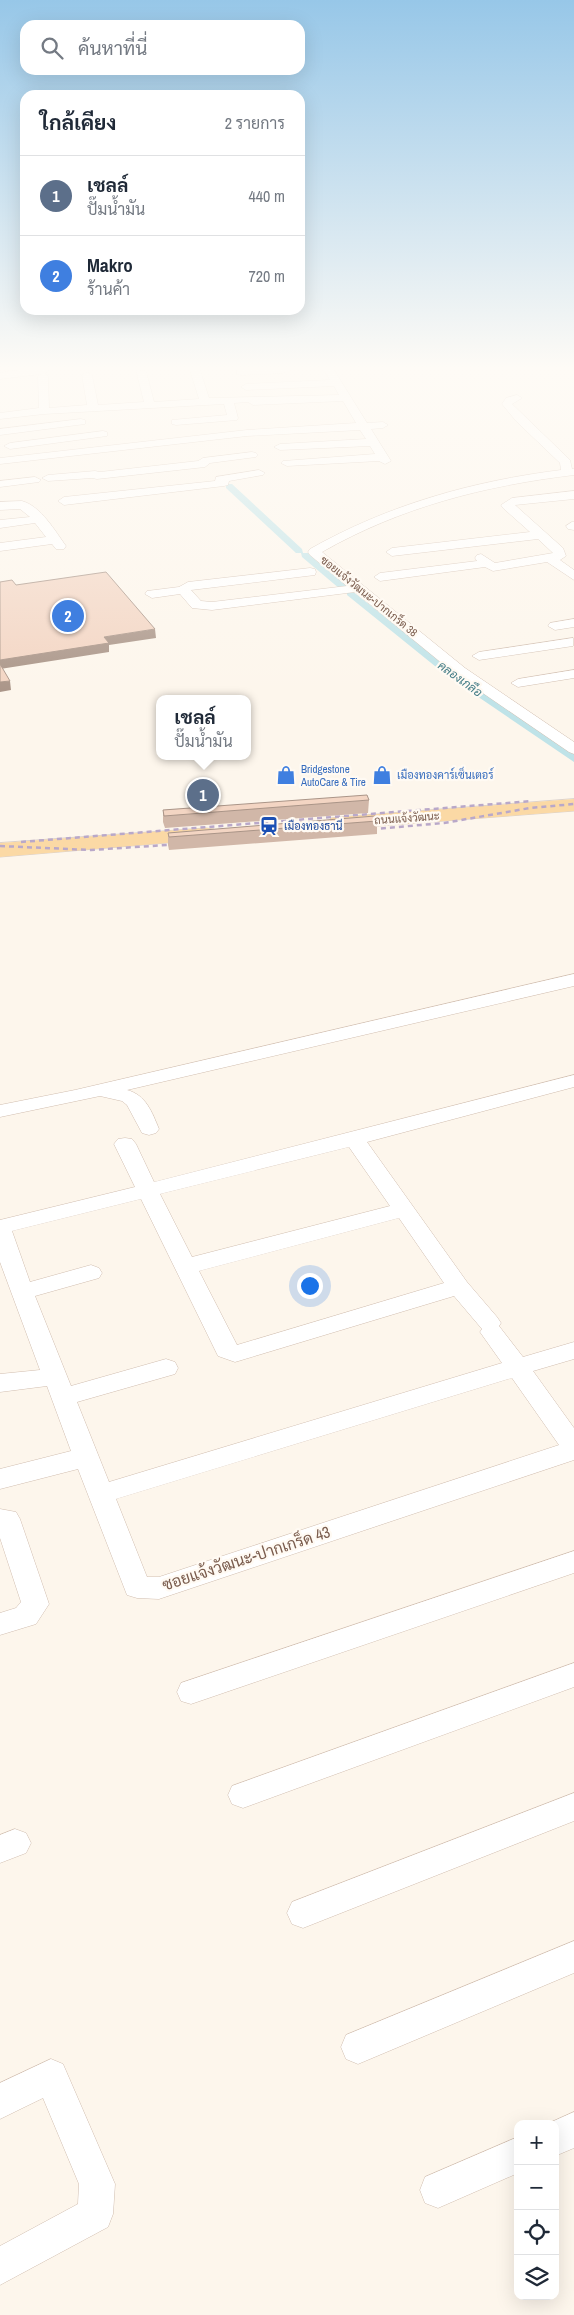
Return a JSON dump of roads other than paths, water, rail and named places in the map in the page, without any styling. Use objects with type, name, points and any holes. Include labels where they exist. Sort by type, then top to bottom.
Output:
[{"type":"main road","name":"ถนนแจ้งวัฒนะ","points":[[574,790],[323,817],[574,805]]},
{"type":"main road","points":[[0,834],[211,817]]},
{"type":"main road","points":[[0,850],[229,832]]},
{"type":"street","points":[[99,478],[113,495]]},
{"type":"street","points":[[220,479],[226,478]]},
{"type":"street","name":"ซอยแจ้งวัฒนะ-ปากเกร็ด 38","points":[[535,478],[493,484],[425,501],[338,536],[314,552],[460,670],[574,749]]},
{"type":"street","points":[[64,501],[224,483],[220,479]]},
{"type":"street","points":[[0,484],[35,480]]},
{"type":"street","points":[[573,575],[539,535],[508,507],[508,503],[574,495]]},
{"type":"street","points":[[0,504],[25,496]]},
{"type":"street","points":[[0,504],[26,506],[58,543],[0,547]]},
{"type":"street","points":[[0,524],[39,519]]},
{"type":"street","points":[[392,552],[539,535]]},
{"type":"street","points":[[380,577],[485,560],[493,567],[552,552],[567,544]]},
{"type":"street","points":[[152,594],[183,590],[188,586],[310,572]]},
{"type":"street","points":[[183,590],[197,605],[212,606],[359,588]]},
{"type":"street","points":[[573,642],[555,626],[574,623]]},
{"type":"street","points":[[479,656],[573,642]]},
{"type":"street","points":[[518,683],[574,674]]},
{"type":"street","points":[[0,1111],[104,1089],[574,980]]},
{"type":"street","points":[[0,1229],[574,1081]]},
{"type":"street","points":[[104,1089],[108,1093],[133,1100],[149,1129]]},
{"type":"street","name":"ซอยแจ้งวัฒนะ-ปากเกร็ด 43","points":[[0,1229],[7,1269],[22,1292],[138,1587],[159,1588],[574,1448],[491,1327],[402,1210],[354,1139]]},
{"type":"street","points":[[125,1144],[226,1350],[235,1354],[459,1287]]},
{"type":"street","points":[[184,1267],[402,1210]]},
{"type":"street","points":[[22,1292],[91,1274]]},
{"type":"street","points":[[101,1494],[574,1350]]},
{"type":"street","points":[[0,1383],[58,1387],[166,1368]]},
{"type":"street","points":[[0,1479],[86,1458]]},
{"type":"street","points":[[0,1519],[7,1518],[35,1604],[26,1616],[0,1624]]},
{"type":"street","points":[[191,1692],[574,1562]]},
{"type":"street","points":[[243,1795],[574,1675]]},
{"type":"street","points":[[303,1912],[574,1807]]},
{"type":"street","points":[[358,2047],[574,1957]]},
{"type":"street","points":[[0,2102],[51,2076],[97,2184],[94,2214],[0,2266]]},
{"type":"street","points":[[559,2136],[574,2130]]},
{"type":"street","points":[[438,2190],[514,2157]]},
{"type":"waterway","name":"คลองเกลือ","points":[[229,486],[299,551]]},
{"type":"waterway","name":"คลองเกลือ","points":[[305,555],[344,587]]},
{"type":"waterway","name":"คลองเกลือ","points":[[351,593],[450,673],[574,758]]},
{"type":"railway","points":[[21,842],[532,801]]},
{"type":"railway","points":[[363,830],[444,823],[530,808],[574,804]]},
{"type":"railway","points":[[0,846],[91,850],[181,844]]},
{"type":"place","name":"Makro","points":[[68,616]]},
{"type":"place","name":"Bridgestone AutoCare & Tire","points":[[286,775]]},
{"type":"place","name":"เมืองทองคาร์เซ็นเตอร์","points":[[382,775]]},
{"type":"place","name":"เชลล์","points":[[203,795]]},
{"type":"place","name":"เมืองทองธานี","points":[[269,826]]}]
